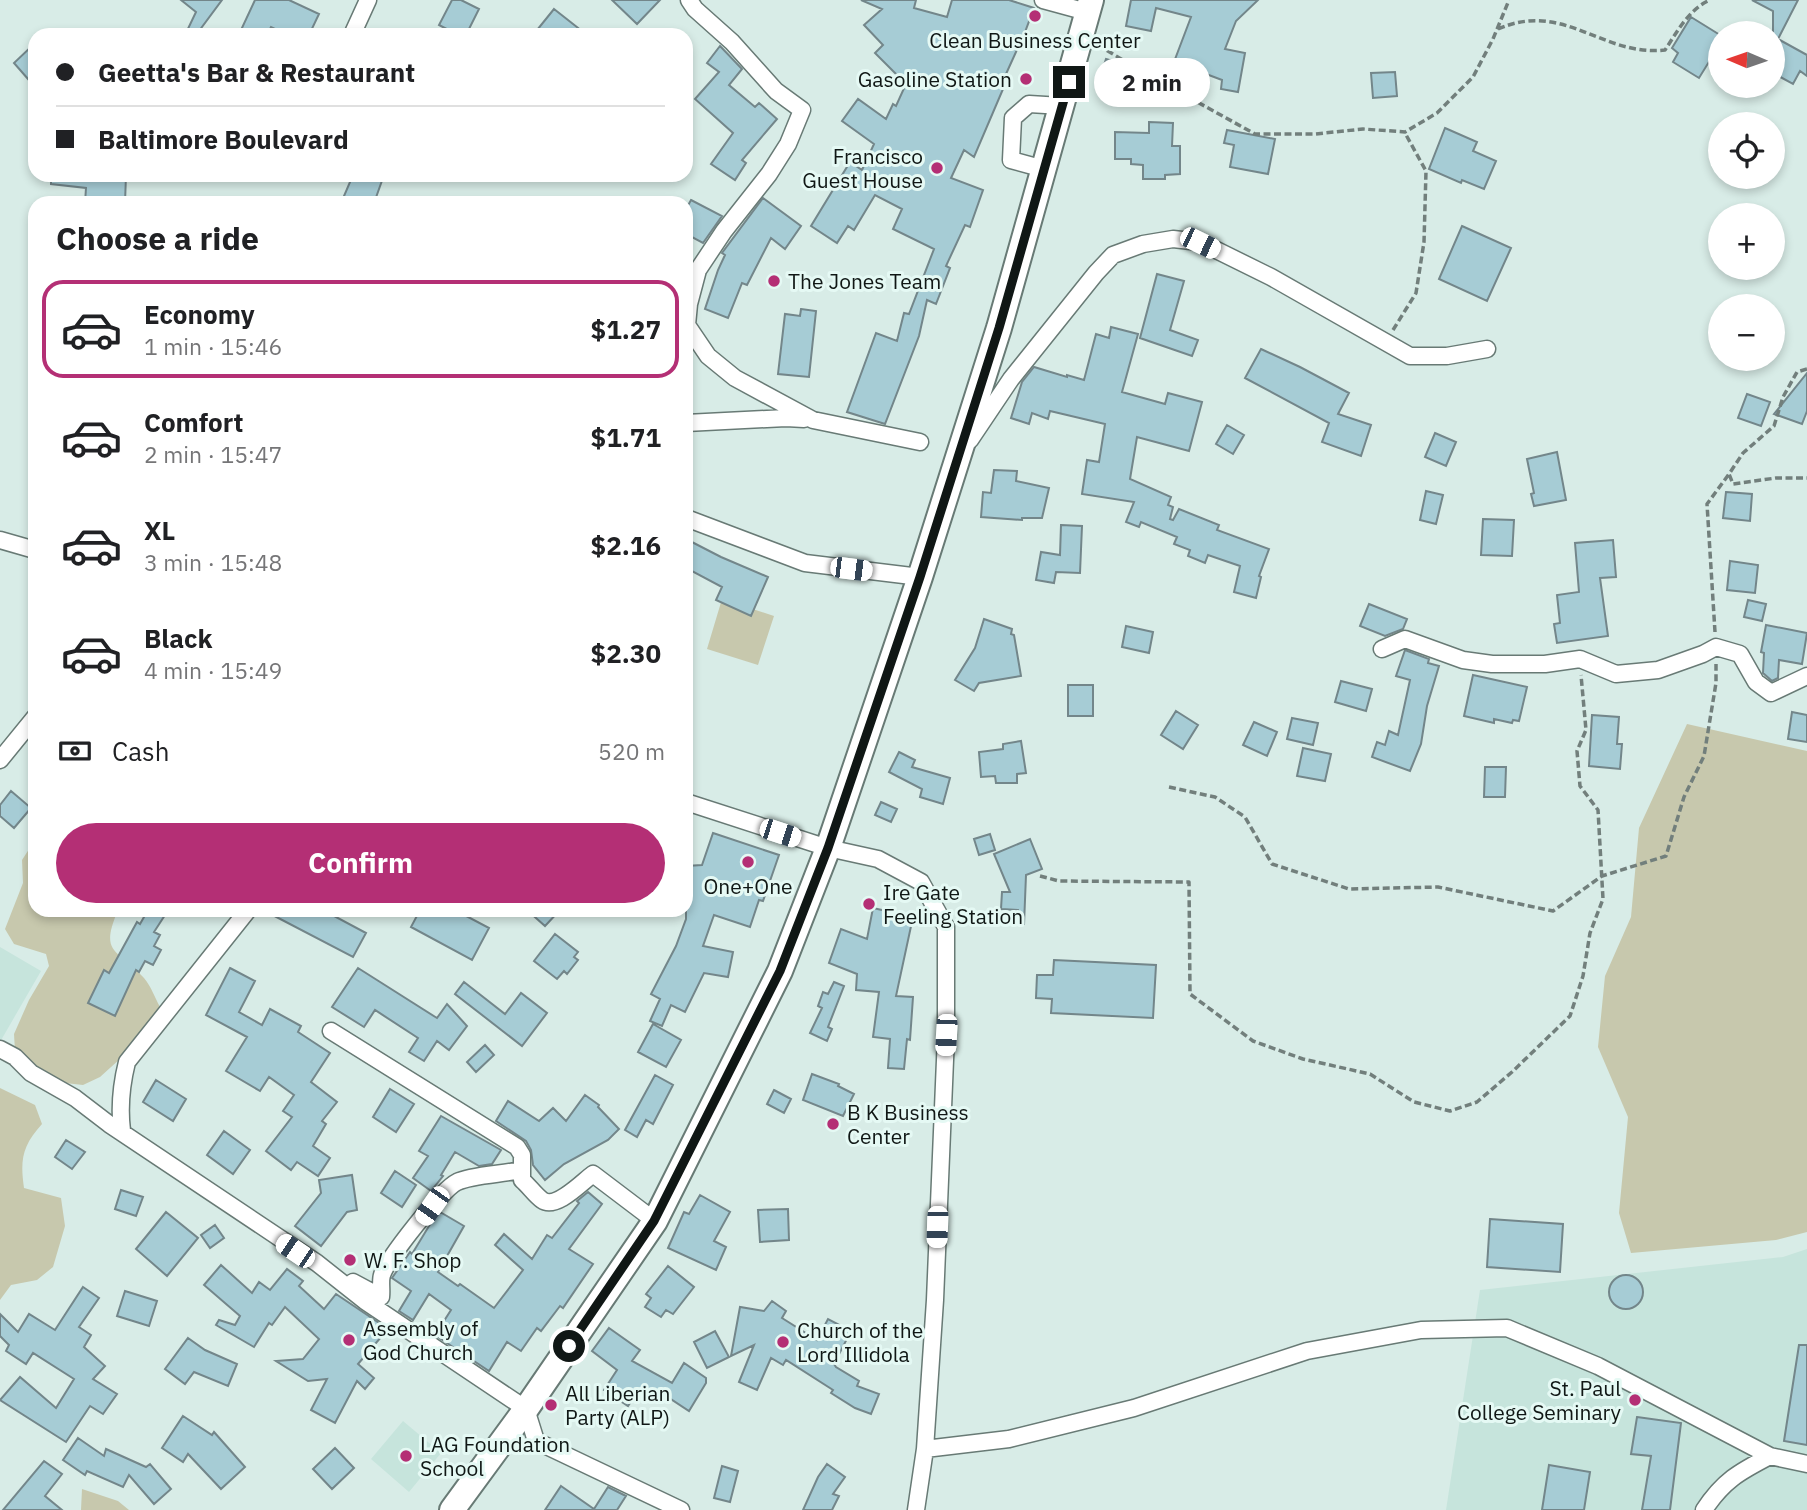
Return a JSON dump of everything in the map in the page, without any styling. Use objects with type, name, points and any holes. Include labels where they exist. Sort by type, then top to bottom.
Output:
[{"type":"highway","points":[[452,1510],[526,1409],[654,1221],[780,971],[828,848],[920,577],[999,328],[1087,15]]},
{"type":"street","points":[[355,28],[368,0]]},
{"type":"street","points":[[688,0],[732,42],[776,91],[802,110],[788,144],[769,174],[724,231],[698,270],[693,295]]},
{"type":"street","points":[[1043,0],[1087,15]]},
{"type":"street","points":[[1044,169],[1011,160],[1013,118],[1029,104],[1062,106]]},
{"type":"street","points":[[957,460],[1011,379],[1096,273],[1113,254],[1143,244],[1173,239],[1200,243],[1270,277],[1410,356],[1447,356],[1487,349]]},
{"type":"street","points":[[693,334],[708,356],[735,378],[813,420]]},
{"type":"street","points":[[693,423],[786,418],[813,420],[920,442]]},
{"type":"street","points":[[693,521],[805,563],[920,577]]},
{"type":"street","points":[[0,540],[28,548]]},
{"type":"street","points":[[1382,649],[1405,639],[1463,660],[1492,664],[1545,664],[1580,660],[1616,674],[1658,670],[1716,647],[1740,654],[1756,682],[1771,693],[1807,676]]},
{"type":"street","points":[[0,760],[28,726]]},
{"type":"street","points":[[693,805],[828,848],[878,859],[921,882],[946,927],[946,1035],[935,1300],[925,1449],[916,1510]]},
{"type":"street","points":[[0,1049],[122,1131],[122,1080],[127,1062],[242,917]]},
{"type":"street","points":[[331,1031],[517,1147],[522,1155],[522,1180],[544,1201],[551,1203],[560,1200],[593,1174],[654,1221]]},
{"type":"street","points":[[75,1098],[109,1124],[317,1263],[365,1300],[526,1409],[536,1441],[681,1510]]},
{"type":"street","points":[[317,1263],[382,1297],[382,1274],[440,1194],[456,1182],[469,1178],[521,1170]]},
{"type":"street","points":[[925,1449],[1009,1439],[1135,1408],[1307,1351],[1421,1331],[1507,1328],[1598,1366],[1770,1456],[1807,1464]]},
{"type":"street","points":[[1704,1510],[1716,1491],[1735,1474],[1770,1456]]},
{"type":"path","points":[[1087,15],[1136,68],[1255,134],[1315,134],[1363,129],[1405,132],[1437,114],[1473,77],[1509,0]]},
{"type":"path","points":[[1590,27],[1613,40],[1650,52],[1665,50],[1684,22],[1710,0]]},
{"type":"path","points":[[1497,30],[1514,18],[1524,16]]},
{"type":"path","points":[[1385,343],[1416,293],[1424,242],[1426,171],[1405,132]]},
{"type":"path","points":[[1169,787],[1215,797],[1245,817],[1272,864],[1349,889],[1438,887],[1553,911],[1602,876],[1666,856],[1684,797],[1704,756],[1716,683],[1707,503],[1743,453],[1773,426],[1783,397],[1797,372],[1807,369]]},
{"type":"path","points":[[1729,474],[1733,484],[1776,478],[1807,478]]},
{"type":"path","points":[[1040,876],[1059,881],[1189,882],[1190,994],[1253,1041],[1303,1059],[1370,1074],[1414,1102],[1450,1111],[1477,1102],[1570,1016],[1583,976],[1590,933],[1603,899],[1598,810],[1580,786],[1577,751],[1586,730],[1580,660]]},
{"type":"shaded area","points":[[722,599],[774,616],[758,665],[707,649]]},
{"type":"shaded area","points":[[1687,724],[1807,751],[1807,1232],[1776,1240],[1631,1253],[1619,1213],[1628,1117],[1598,1047],[1605,976],[1631,917],[1639,828]]},
{"type":"shaded area","points":[[28,851],[28,917],[116,917],[110,935],[114,950],[146,981],[160,1007],[152,1030],[100,1077],[83,1085],[56,1082],[15,1051],[14,1034],[29,1000],[49,966],[46,954],[14,944],[5,929],[23,883],[22,860]]},
{"type":"shaded area","points":[[0,947],[41,971],[0,1042]]},
{"type":"shaded area","points":[[0,1088],[35,1105],[42,1124],[30,1139],[24,1154],[24,1188],[61,1198],[65,1226],[53,1267],[37,1280],[11,1285],[0,1300]]},
{"type":"shaded area","name":"St. Paul College Seminary","points":[[1807,1249],[1807,1510],[1446,1510],[1480,1290],[1783,1257]]},
{"type":"shaded area","name":"LAG Foundation School","points":[[403,1421],[441,1453],[409,1492],[371,1459]]},
{"type":"shaded area","points":[[82,1489],[118,1501],[129,1510],[81,1510]]},
{"type":"building","points":[[181,0],[222,0],[201,28],[188,28],[196,12]]},
{"type":"building","points":[[255,0],[289,0],[319,14],[312,28],[242,28]]},
{"type":"building","points":[[452,0],[461,0],[479,9],[470,28],[445,28],[439,25]]},
{"type":"building","points":[[612,0],[660,0],[637,24]]},
{"type":"building","points":[[861,0],[916,0],[914,8],[947,17],[952,0],[1009,0],[1034,8],[974,157],[964,150],[951,178],[983,190],[970,227],[965,225],[946,266],[950,268],[936,304],[927,300],[919,336],[885,424],[847,412],[876,333],[897,341],[904,313],[909,314],[934,249],[893,229],[902,209],[875,195],[854,230],[848,226],[837,243],[811,226],[850,162],[862,170],[874,144],[842,121],[858,99],[886,119],[893,104],[896,106],[906,84],[875,53],[883,45],[864,25],[882,9]]},
{"type":"building","points":[[1131,0],[1258,0],[1236,21],[1225,49],[1245,53],[1238,92],[1221,89],[1222,80],[1174,62],[1191,17],[1156,8],[1151,31],[1126,26]]},
{"type":"building","points":[[1752,0],[1798,0],[1785,25],[1785,21],[1773,21],[1773,11]]},
{"type":"building","points":[[554,9],[578,28],[539,28]]},
{"type":"building","points":[[1691,17],[1708,28],[1708,63],[1699,78],[1673,62],[1678,53],[1672,48]]},
{"type":"building","points":[[1785,43],[1807,55],[1807,76],[1800,71],[1793,84],[1785,80]]},
{"type":"building","points":[[720,46],[742,69],[729,85],[755,107],[759,103],[777,119],[742,160],[746,163],[735,180],[711,164],[733,133],[695,99],[719,72],[707,63]]},
{"type":"building","points":[[28,50],[28,79],[14,63]]},
{"type":"building","points":[[1106,59],[1123,64],[1118,83],[1100,77]]},
{"type":"building","points":[[1395,72],[1397,96],[1373,98],[1371,73]]},
{"type":"building","points":[[1149,122],[1173,123],[1172,146],[1180,146],[1180,174],[1165,175],[1165,179],[1143,179],[1143,165],[1131,164],[1131,159],[1115,159],[1115,132],[1149,133]]},
{"type":"building","points":[[1445,128],[1477,142],[1473,151],[1496,161],[1484,189],[1462,180],[1461,183],[1429,169]]},
{"type":"building","points":[[1227,130],[1275,139],[1268,174],[1230,167],[1234,145],[1224,143]]},
{"type":"building","points":[[126,182],[125,196],[85,196],[86,188],[51,184]]},
{"type":"building","points":[[350,182],[382,182],[376,196],[344,196]]},
{"type":"building","points":[[763,198],[801,226],[785,249],[771,238],[747,285],[742,283],[728,318],[705,309],[725,255],[722,253]]},
{"type":"building","points":[[693,201],[722,216],[703,243],[693,238]]},
{"type":"building","points":[[1462,226],[1511,248],[1487,301],[1439,279]]},
{"type":"building","points":[[1157,274],[1184,281],[1170,330],[1198,340],[1192,356],[1140,338]]},
{"type":"building","points":[[801,309],[816,311],[809,377],[778,374],[785,314],[800,316]]},
{"type":"building","points":[[1111,327],[1138,334],[1122,392],[1165,404],[1168,393],[1202,402],[1189,451],[1137,437],[1130,479],[1171,497],[1168,505],[1173,507],[1170,519],[1173,520],[1179,509],[1219,525],[1217,530],[1269,549],[1259,576],[1261,577],[1256,598],[1234,592],[1240,566],[1208,555],[1205,563],[1188,556],[1190,550],[1174,544],[1177,537],[1141,522],[1139,527],[1126,522],[1134,502],[1082,494],[1087,460],[1099,462],[1105,424],[1050,411],[1048,419],[1032,413],[1029,424],[1011,418],[1022,382],[1034,367],[1084,380],[1096,334],[1109,338]]},
{"type":"building","points":[[1261,349],[1349,393],[1338,414],[1371,425],[1361,456],[1322,442],[1329,423],[1245,378]]},
{"type":"building","points":[[1807,373],[1807,411],[1802,424],[1774,414]]},
{"type":"building","points":[[1747,394],[1770,402],[1761,426],[1738,418]]},
{"type":"building","points":[[1227,425],[1244,435],[1233,454],[1216,444]]},
{"type":"building","points":[[1435,433],[1456,442],[1446,466],[1425,457]]},
{"type":"building","points":[[1557,452],[1566,500],[1534,506],[1527,459]]},
{"type":"building","points":[[994,470],[1017,471],[1016,481],[1049,488],[1042,518],[1022,520],[981,517],[983,492],[991,493]]},
{"type":"building","points":[[1426,491],[1443,495],[1436,524],[1420,520]]},
{"type":"building","points":[[1726,492],[1752,494],[1750,521],[1723,518]]},
{"type":"building","points":[[1483,519],[1514,520],[1512,556],[1481,555]]},
{"type":"building","points":[[1061,525],[1082,526],[1080,573],[1056,572],[1054,583],[1036,580],[1041,552],[1060,555]]},
{"type":"building","points":[[1613,540],[1616,577],[1600,578],[1608,636],[1557,643],[1554,624],[1560,623],[1557,595],[1579,592],[1575,543]]},
{"type":"building","points":[[693,543],[768,577],[751,616],[716,600],[722,587],[693,572]]},
{"type":"building","points":[[1730,561],[1758,565],[1755,593],[1727,590]]},
{"type":"building","points":[[1748,600],[1766,604],[1762,621],[1744,617]]},
{"type":"building","points":[[1369,604],[1407,619],[1403,629],[1385,636],[1360,626]]},
{"type":"building","points":[[984,619],[1012,629],[1021,676],[979,683],[974,691],[955,680],[975,648]]},
{"type":"building","points":[[1766,625],[1807,633],[1802,664],[1779,660],[1778,678],[1772,681],[1763,673],[1764,653],[1761,652]]},
{"type":"building","points":[[1126,626],[1153,632],[1149,653],[1122,647]]},
{"type":"building","points":[[1405,650],[1439,666],[1427,706],[1421,744],[1410,771],[1372,757],[1377,742],[1385,745],[1389,731],[1398,735],[1410,680],[1396,676]]},
{"type":"building","points":[[1473,675],[1527,687],[1519,721],[1513,720],[1512,723],[1494,719],[1494,723],[1464,716]]},
{"type":"building","points":[[1341,681],[1372,689],[1366,711],[1335,702]]},
{"type":"building","points":[[1068,685],[1093,685],[1093,716],[1068,716]]},
{"type":"building","points":[[1176,711],[1198,725],[1183,749],[1161,735]]},
{"type":"building","points":[[1792,712],[1807,715],[1807,742],[1788,739]]},
{"type":"building","points":[[1592,715],[1619,717],[1617,744],[1622,744],[1620,769],[1589,766]]},
{"type":"building","points":[[1292,718],[1318,723],[1313,745],[1287,739]]},
{"type":"building","points":[[1254,722],[1277,732],[1267,756],[1243,745]]},
{"type":"building","points":[[1021,741],[1026,773],[1017,774],[1017,783],[996,783],[995,776],[981,777],[979,752],[1003,749],[1003,744]]},
{"type":"building","points":[[1303,748],[1331,754],[1325,781],[1297,776]]},
{"type":"building","points":[[899,752],[915,760],[912,767],[950,778],[943,804],[920,797],[922,789],[889,772]]},
{"type":"building","points":[[1485,767],[1506,767],[1505,797],[1484,797]]},
{"type":"building","points":[[11,791],[28,805],[28,812],[14,828],[0,816],[0,805]]},
{"type":"building","points":[[881,802],[897,809],[891,822],[875,815]]},
{"type":"building","points":[[713,833],[779,855],[763,901],[759,900],[750,927],[714,915],[703,946],[733,952],[728,977],[704,973],[685,1012],[671,1005],[662,1026],[650,1021],[660,999],[651,994],[676,946],[686,917],[693,917],[693,866],[702,865]]},
{"type":"building","points":[[990,834],[995,850],[979,855],[974,839]]},
{"type":"building","points":[[1030,839],[1042,869],[1026,875],[1024,925],[1018,910],[1001,909],[1002,892],[1010,892],[994,854]]},
{"type":"building","points":[[873,908],[913,917],[896,996],[913,997],[910,1040],[907,1039],[904,1069],[888,1068],[890,1039],[873,1037],[879,992],[856,990],[857,974],[829,963],[841,929],[867,939]]},
{"type":"building","points":[[144,917],[164,917],[154,932],[160,935],[154,946],[161,950],[153,965],[145,961],[139,972],[136,970],[115,1016],[88,1003],[104,970],[109,973],[137,922],[140,924]]},
{"type":"building","points":[[276,917],[336,917],[366,933],[353,957]]},
{"type":"building","points":[[416,917],[468,917],[489,928],[472,960],[411,927]]},
{"type":"building","points":[[535,917],[553,917],[545,926]]},
{"type":"building","points":[[555,934],[578,952],[574,957],[578,960],[567,974],[564,971],[557,979],[534,961]]},
{"type":"building","points":[[1054,960],[1156,965],[1153,1018],[1051,1013],[1052,999],[1036,998],[1037,975],[1053,975]]},
{"type":"building","points":[[230,968],[255,981],[239,1012],[262,1025],[270,1009],[301,1026],[298,1032],[330,1053],[311,1082],[337,1102],[322,1121],[326,1124],[313,1146],[330,1158],[318,1176],[297,1162],[291,1170],[266,1151],[292,1117],[283,1111],[294,1095],[269,1077],[260,1091],[226,1071],[247,1037],[206,1015]]},
{"type":"building","points":[[358,968],[437,1018],[447,1004],[467,1026],[449,1050],[437,1041],[424,1061],[409,1052],[418,1038],[375,1010],[364,1027],[332,1007]]},
{"type":"building","points":[[464,982],[505,1014],[521,993],[547,1013],[522,1046],[455,994]]},
{"type":"building","points":[[834,982],[844,986],[828,1027],[832,1029],[827,1041],[810,1033],[822,1008],[818,1006],[823,992],[828,994]]},
{"type":"building","points":[[653,1024],[681,1040],[666,1067],[638,1052]]},
{"type":"building","points":[[485,1045],[494,1055],[476,1072],[467,1062]]},
{"type":"building","points":[[812,1074],[839,1084],[838,1086],[854,1094],[843,1116],[803,1100]]},
{"type":"building","points":[[655,1075],[673,1085],[653,1124],[646,1120],[637,1137],[625,1130]]},
{"type":"building","points":[[156,1080],[186,1099],[173,1121],[143,1102]]},
{"type":"building","points":[[390,1089],[414,1104],[396,1132],[373,1117]]},
{"type":"building","points":[[774,1090],[791,1099],[784,1113],[767,1104]]},
{"type":"building","points":[[585,1095],[599,1105],[619,1129],[608,1140],[564,1164],[545,1180],[533,1165],[531,1150],[526,1141],[496,1121],[508,1101],[539,1121],[553,1108],[566,1121]]},
{"type":"building","points":[[441,1116],[501,1150],[492,1164],[479,1166],[455,1152],[441,1175],[443,1176],[431,1191],[413,1178],[428,1156],[419,1151]]},
{"type":"building","points":[[224,1131],[250,1150],[233,1174],[207,1155]]},
{"type":"building","points":[[66,1140],[85,1152],[72,1169],[55,1157]]},
{"type":"building","points":[[395,1171],[416,1185],[402,1207],[381,1193]]},
{"type":"building","points":[[352,1175],[357,1210],[347,1212],[321,1246],[295,1226],[321,1193],[319,1180]]},
{"type":"building","points":[[121,1190],[143,1197],[136,1216],[115,1209]]},
{"type":"building","points":[[588,1192],[602,1204],[569,1249],[593,1264],[563,1308],[560,1306],[541,1331],[537,1328],[521,1351],[507,1342],[489,1371],[435,1335],[451,1310],[429,1294],[413,1320],[399,1311],[411,1291],[392,1278],[440,1212],[464,1226],[438,1272],[494,1308],[523,1270],[495,1245],[504,1234],[532,1259],[547,1235],[552,1238],[579,1203],[577,1201]]},
{"type":"building","points":[[700,1195],[730,1212],[714,1241],[726,1247],[716,1270],[668,1248],[684,1212],[689,1214]]},
{"type":"building","points":[[788,1209],[789,1240],[760,1242],[758,1210]]},
{"type":"building","points":[[166,1212],[198,1238],[167,1276],[136,1249]]},
{"type":"building","points":[[1490,1219],[1563,1224],[1560,1272],[1487,1267]]},
{"type":"building","points":[[215,1225],[224,1238],[210,1248],[201,1235]]},
{"type":"building","points":[[221,1265],[252,1293],[259,1282],[270,1290],[287,1269],[303,1281],[299,1286],[324,1309],[336,1294],[388,1329],[358,1364],[374,1378],[365,1389],[357,1381],[335,1423],[311,1410],[327,1379],[308,1381],[276,1361],[303,1359],[319,1339],[285,1307],[272,1325],[269,1323],[254,1347],[216,1325],[219,1320],[235,1325],[240,1316],[204,1285]]},
{"type":"building","points":[[668,1266],[694,1287],[673,1314],[666,1310],[661,1317],[645,1307],[651,1298],[646,1294]]},
{"type":"building","points":[[1626,1275],[1638,1280],[1643,1292],[1638,1304],[1626,1309],[1614,1304],[1609,1292],[1614,1280]]},
{"type":"building","points":[[83,1287],[99,1298],[79,1327],[91,1335],[84,1347],[105,1366],[93,1379],[117,1394],[103,1414],[90,1406],[66,1442],[0,1400],[20,1377],[56,1408],[74,1379],[33,1353],[26,1364],[6,1351],[9,1345],[0,1336],[0,1314],[18,1332],[29,1314],[55,1330]]},
{"type":"building","points":[[125,1291],[157,1301],[149,1326],[117,1316]]},
{"type":"building","points":[[772,1301],[786,1311],[782,1318],[817,1340],[828,1319],[851,1331],[834,1364],[859,1381],[857,1386],[879,1394],[871,1414],[855,1408],[831,1393],[833,1390],[786,1360],[783,1365],[771,1358],[757,1390],[739,1382],[754,1345],[731,1356],[740,1307],[764,1311]]},
{"type":"building","points":[[609,1328],[640,1350],[632,1361],[672,1383],[684,1363],[706,1378],[706,1383],[689,1411],[663,1394],[658,1402],[638,1391],[628,1406],[604,1390],[617,1370],[592,1351]]},
{"type":"building","points":[[715,1331],[729,1357],[707,1368],[694,1342]]},
{"type":"building","points":[[188,1338],[205,1350],[237,1364],[228,1386],[194,1372],[185,1384],[165,1369]]},
{"type":"building","points":[[1799,1345],[1807,1345],[1807,1445],[1784,1441]]},
{"type":"building","points":[[183,1416],[212,1435],[214,1432],[245,1467],[221,1489],[188,1454],[183,1462],[162,1448]]},
{"type":"building","points":[[1637,1417],[1681,1423],[1670,1510],[1642,1510],[1651,1456],[1631,1454]]},
{"type":"building","points":[[78,1438],[104,1456],[106,1449],[146,1467],[150,1464],[171,1489],[154,1504],[129,1475],[123,1487],[87,1471],[85,1475],[63,1460]]},
{"type":"building","points":[[335,1448],[354,1468],[332,1489],[313,1469]]},
{"type":"building","points":[[44,1461],[62,1474],[45,1496],[62,1510],[3,1510]]},
{"type":"building","points":[[827,1464],[845,1477],[833,1494],[839,1496],[832,1510],[803,1510],[818,1477]]},
{"type":"building","points":[[1549,1465],[1590,1472],[1584,1510],[1542,1510]]},
{"type":"building","points":[[722,1466],[738,1471],[730,1502],[714,1498]]},
{"type":"building","points":[[561,1486],[594,1509],[608,1487],[626,1496],[617,1510],[545,1510]]},
{"type":"place","name":"Clean Business Center","points":[[1035,16]]},
{"type":"place","name":"Gasoline Station","points":[[1026,79]]},
{"type":"place","name":"Francisco Guest House","points":[[937,168]]},
{"type":"place","name":"The Jones Team","points":[[774,281]]},
{"type":"place","name":"One+One","points":[[748,862]]},
{"type":"place","name":"Ire Gate Feeling Station","points":[[869,904]]},
{"type":"place","name":"B K Business Center","points":[[833,1124]]},
{"type":"place","name":"W. F. Shop","points":[[350,1260]]},
{"type":"place","name":"Assembly of God Church","points":[[349,1340]]},
{"type":"place","name":"Church of the Lord Illidola","points":[[783,1342]]},
{"type":"place","name":"St. Paul College Seminary","points":[[1635,1400]]},
{"type":"place","name":"All Liberian Party (ALP)","points":[[551,1405]]},
{"type":"place","name":"LAG Foundation School","points":[[406,1456]]},
{"type":"route","points":[[569,1346],[654,1221],[780,971],[828,848],[920,577],[999,328],[1069,82]]}]
